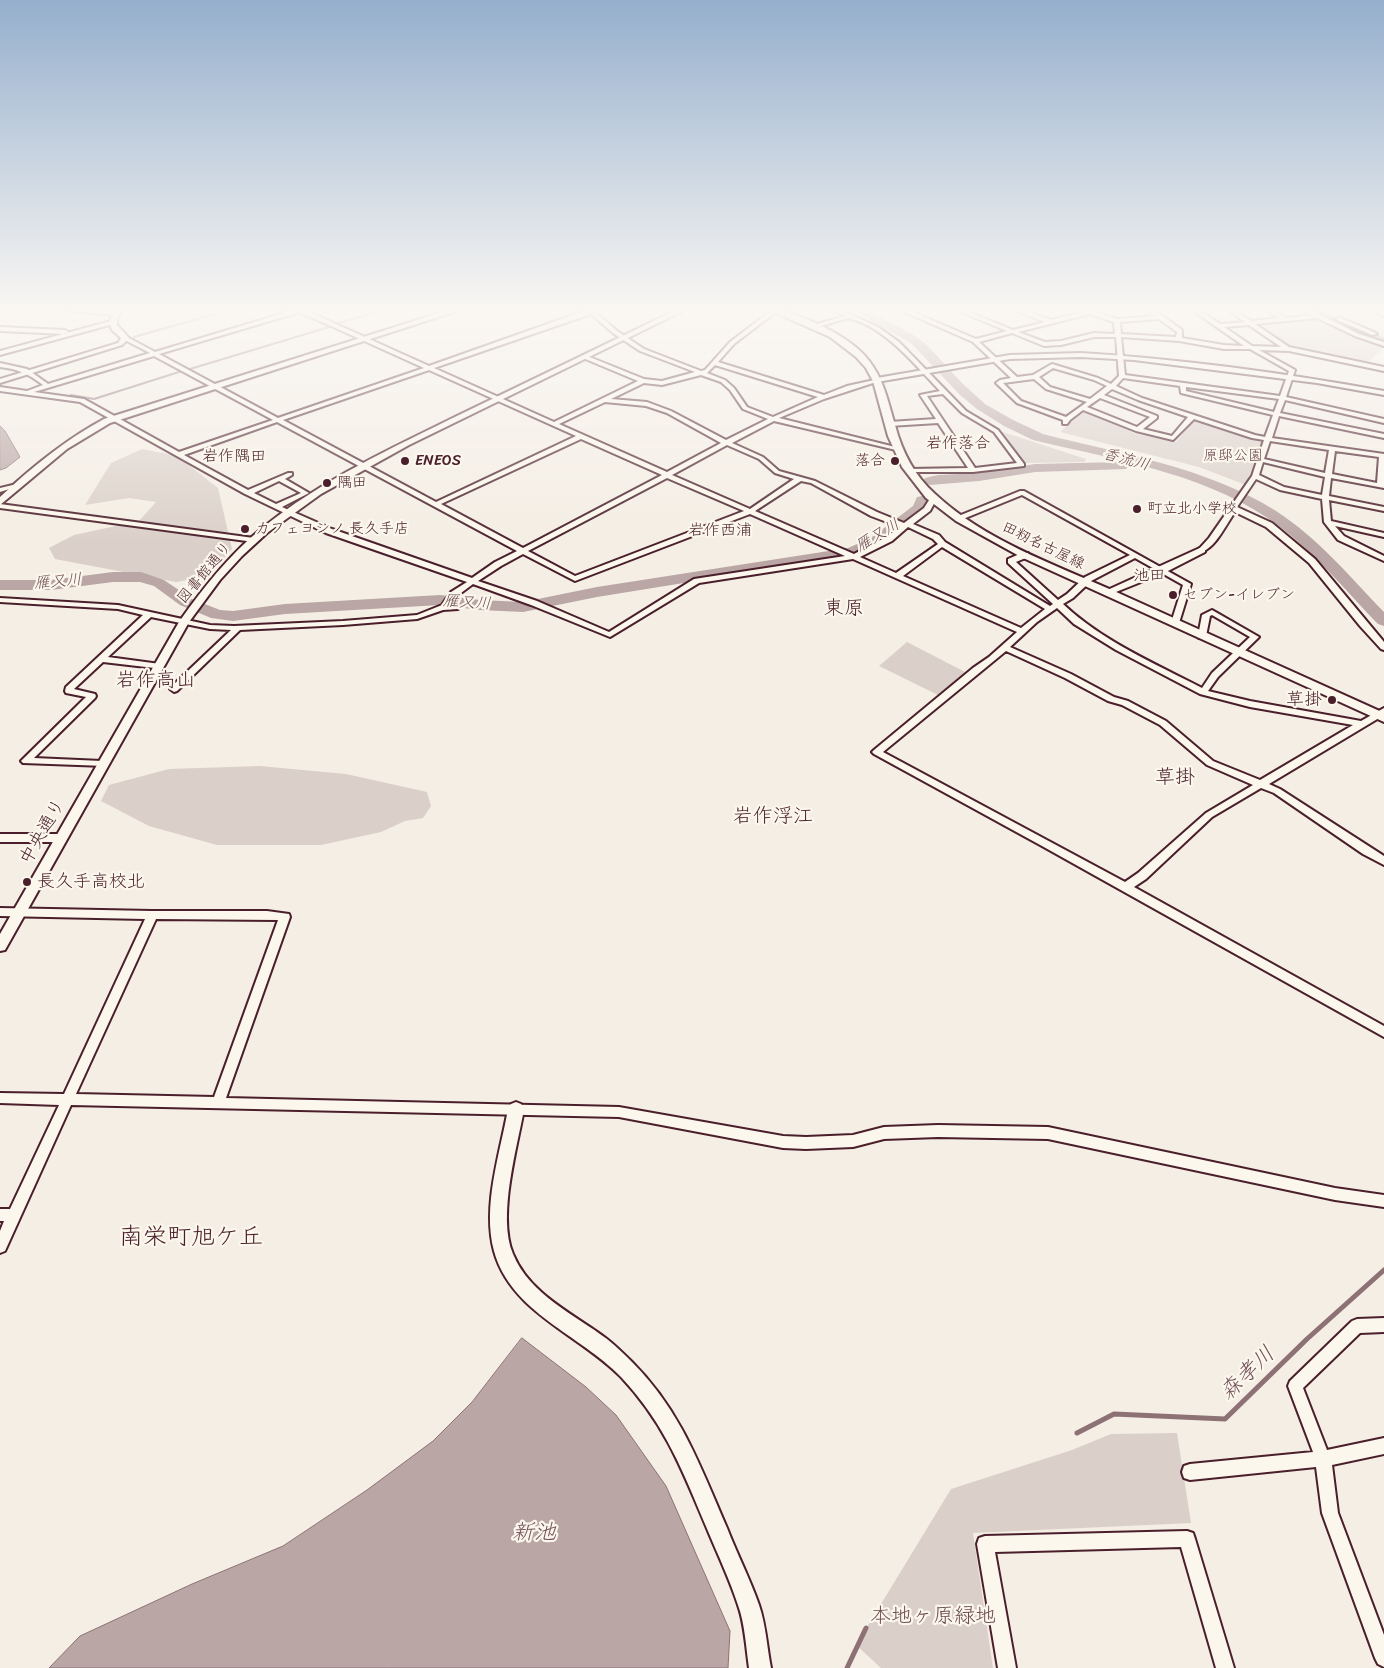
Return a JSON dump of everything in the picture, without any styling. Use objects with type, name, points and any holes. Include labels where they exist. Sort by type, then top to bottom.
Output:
[{"type":"main road","name":"田籾名古屋線","points":[[879,388],[896,448],[909,471],[933,498],[985,534],[1085,583],[1381,715]]},
{"type":"street","points":[[27,392],[38,388]]},
{"type":"street","points":[[0,504],[57,451],[73,440],[114,418],[210,388]]},
{"type":"street","points":[[220,388],[576,579],[751,511],[799,479]]},
{"type":"street","points":[[179,454],[371,388]]},
{"type":"street","points":[[474,388],[1022,631]]},
{"type":"street","name":"図書館通り","points":[[90,789],[102,764],[160,667],[184,622],[226,568],[254,540],[287,513],[363,465],[522,388]]},
{"type":"street","points":[[555,424],[629,388]]},
{"type":"street","points":[[729,388],[745,408],[774,419],[896,448]]},
{"type":"street","points":[[796,388],[822,396]]},
{"type":"street","points":[[0,600],[118,607],[210,627],[238,628],[343,623],[427,615],[450,604],[473,580],[523,551],[774,419],[822,396],[850,388]]},
{"type":"street","points":[[909,471],[973,470],[1022,465],[996,431],[964,412],[940,388]]},
{"type":"street","points":[[1004,388],[1019,402],[1066,421],[1109,388]]},
{"type":"street","points":[[1048,388],[1091,401]]},
{"type":"street","points":[[1116,388],[1140,400],[1190,418],[1268,440],[1383,456],[1382,486],[1328,476],[1261,460]]},
{"type":"street","points":[[1183,388],[1183,392],[1276,414],[1384,436]]},
{"type":"street","points":[[1205,388],[1283,398],[1384,421]]},
{"type":"street","points":[[1108,592],[1164,570],[1202,550],[1212,540],[1255,476],[1287,388]]},
{"type":"street","points":[[1352,388],[1384,393]]},
{"type":"street","points":[[0,389],[82,400],[247,493],[287,513],[329,531],[537,604],[610,635],[697,581],[853,557],[889,539],[927,509],[933,498]]},
{"type":"street","points":[[944,392],[923,395],[973,470]]},
{"type":"street","points":[[1098,395],[1155,417],[1138,430]]},
{"type":"street","points":[[604,400],[646,404],[669,412],[726,443],[761,458],[777,472],[830,490],[893,522],[936,537],[942,544],[1050,610]]},
{"type":"street","points":[[1083,408],[1138,430],[1173,438],[1190,418]]},
{"type":"street","points":[[889,424],[940,421]]},
{"type":"street","points":[[436,504],[582,436]]},
{"type":"street","points":[[1332,449],[1325,497],[1328,522],[1341,538],[1384,560]]},
{"type":"street","points":[[247,493],[290,474]]},
{"type":"street","points":[[1255,476],[1282,489],[1384,509]]},
{"type":"street","points":[[274,507],[306,493],[280,479]]},
{"type":"street","points":[[0,490],[19,485]]},
{"type":"street","points":[[960,517],[1022,492],[1187,584],[1175,623]]},
{"type":"street","points":[[0,504],[254,540]]},
{"type":"street","points":[[1234,506],[1269,525],[1312,562],[1363,624],[1384,646]]},
{"type":"street","points":[[1328,522],[1384,535]]},
{"type":"street","points":[[897,576],[942,544]]},
{"type":"street","points":[[1025,555],[1011,561],[1077,622],[1119,648],[1203,692],[1250,704],[1361,724]]},
{"type":"street","points":[[1135,555],[1088,579],[1022,631],[992,659],[976,670],[877,752],[1126,887],[1384,1032]]},
{"type":"street","points":[[1202,636],[1206,615],[1212,612],[1255,636],[1240,653],[1215,675],[1203,692]]},
{"type":"street","points":[[102,764],[26,761],[92,696],[69,691],[69,689],[148,615]]},
{"type":"street","points":[[174,689],[238,628]]},
{"type":"street","points":[[1004,647],[1068,676],[1111,699],[1125,703],[1163,723],[1210,763],[1277,792],[1384,861]]},
{"type":"street","points":[[102,659],[160,667]]},
{"type":"street","points":[[1126,887],[1142,876],[1209,815],[1361,724],[1381,715]]},
{"type":"street","name":"中央通り","points":[[0,946],[90,789]]},
{"type":"street","points":[[0,838],[62,838]]},
{"type":"street","points":[[0,912],[267,915],[285,917],[218,1103]]},
{"type":"street","points":[[0,1246],[7,1215],[67,1100],[152,915]]},
{"type":"street","points":[[0,1098],[627,1113],[782,1142],[806,1143],[853,1141],[884,1133],[929,1131],[1048,1133],[1335,1194],[1384,1201]]},
{"type":"street","points":[[516,1109],[500,1206],[500,1237],[503,1254],[515,1276],[525,1289],[579,1332],[602,1347],[643,1389],[674,1431],[683,1448],[749,1606],[760,1668]]},
{"type":"street","points":[[1384,1325],[1357,1326],[1296,1386],[1323,1459],[1330,1513],[1384,1658]]},
{"type":"street","points":[[1190,1472],[1323,1459],[1384,1446]]},
{"type":"street","points":[[1007,1668],[985,1544],[1188,1539],[1225,1668]]},
{"type":"green space","name":"原邸公園","points":[[1084,410],[1136,434],[1176,442],[1194,421],[1262,441],[1246,485],[1199,467],[1060,432]]},
{"type":"green space","points":[[1000,432],[1086,459],[1084,462],[1023,463]]},
{"type":"green space","points":[[142,449],[177,456],[218,488],[232,549],[208,576],[176,582],[55,559],[49,548],[74,535],[139,521],[156,502],[129,498],[85,505],[111,463]]},
{"type":"green space","points":[[907,642],[967,673],[940,696],[879,666]]},
{"type":"green space","points":[[260,766],[346,774],[427,792],[431,806],[423,818],[405,821],[381,832],[321,845],[217,845],[149,826],[101,801],[109,785],[169,769]]},
{"type":"green space","name":"本地ヶ原緑地","points":[[1177,1433],[1191,1523],[973,1533],[993,1668],[881,1668],[856,1645],[951,1489],[1072,1450],[1111,1434]]},
{"type":"water","points":[[0,426],[20,457],[6,468],[0,470]]},
{"type":"water","name":"新池","points":[[522,1338],[586,1387],[616,1415],[666,1486],[730,1631],[728,1668],[49,1668],[80,1636],[192,1584],[283,1546],[367,1490],[433,1441],[472,1402]]},
{"type":"waterway","points":[[71,395],[94,399],[129,388]]},
{"type":"waterway","name":"香流川","points":[[960,388],[999,418],[1038,437],[1175,472],[1209,483],[1241,497],[1271,514],[1299,535],[1332,566],[1384,621]]},
{"type":"waterway","name":"雁又川","points":[[930,481],[979,477],[1035,468],[1121,466]]},
{"type":"waterway","name":"雁又川","points":[[0,585],[51,585],[113,577],[141,577],[159,583],[186,602],[217,615],[233,616],[285,609],[440,600],[480,605],[523,607],[597,592],[852,552],[876,541],[920,508],[922,500]]},
{"type":"waterway","name":"森孝川","points":[[1077,1433],[1114,1414],[1225,1419],[1307,1339],[1384,1270]]},
{"type":"waterway","name":"森孝川","points":[[847,1668],[866,1628]]},
{"type":"place","name":"ENEOS","points":[[405,461]]},
{"type":"place","name":"落合","points":[[895,461]]},
{"type":"place","name":"隅田","points":[[327,483]]},
{"type":"place","name":"町立北小学校","points":[[1137,509]]},
{"type":"place","name":"カフェヨシノ 長久手店","points":[[245,529]]},
{"type":"place","name":"セブン-イレブン","points":[[1173,595]]},
{"type":"place","name":"草掛","points":[[1332,700]]},
{"type":"place","name":"長久手高校北","points":[[27,882]]},
{"type":"district","name":"岩作落合","points":[[958,444]]},
{"type":"district","name":"岩作隅田","points":[[234,457]]},
{"type":"district","name":"岩作西浦","points":[[720,531]]},
{"type":"district","name":"池田","points":[[1149,576]]},
{"type":"district","name":"東原","points":[[844,609]]},
{"type":"district","name":"岩作高山","points":[[156,681]]},
{"type":"district","name":"草掛","points":[[1175,778]]},
{"type":"district","name":"岩作浮江","points":[[773,817]]},
{"type":"district","name":"南栄町旭ケ丘","points":[[191,1238]]}]
